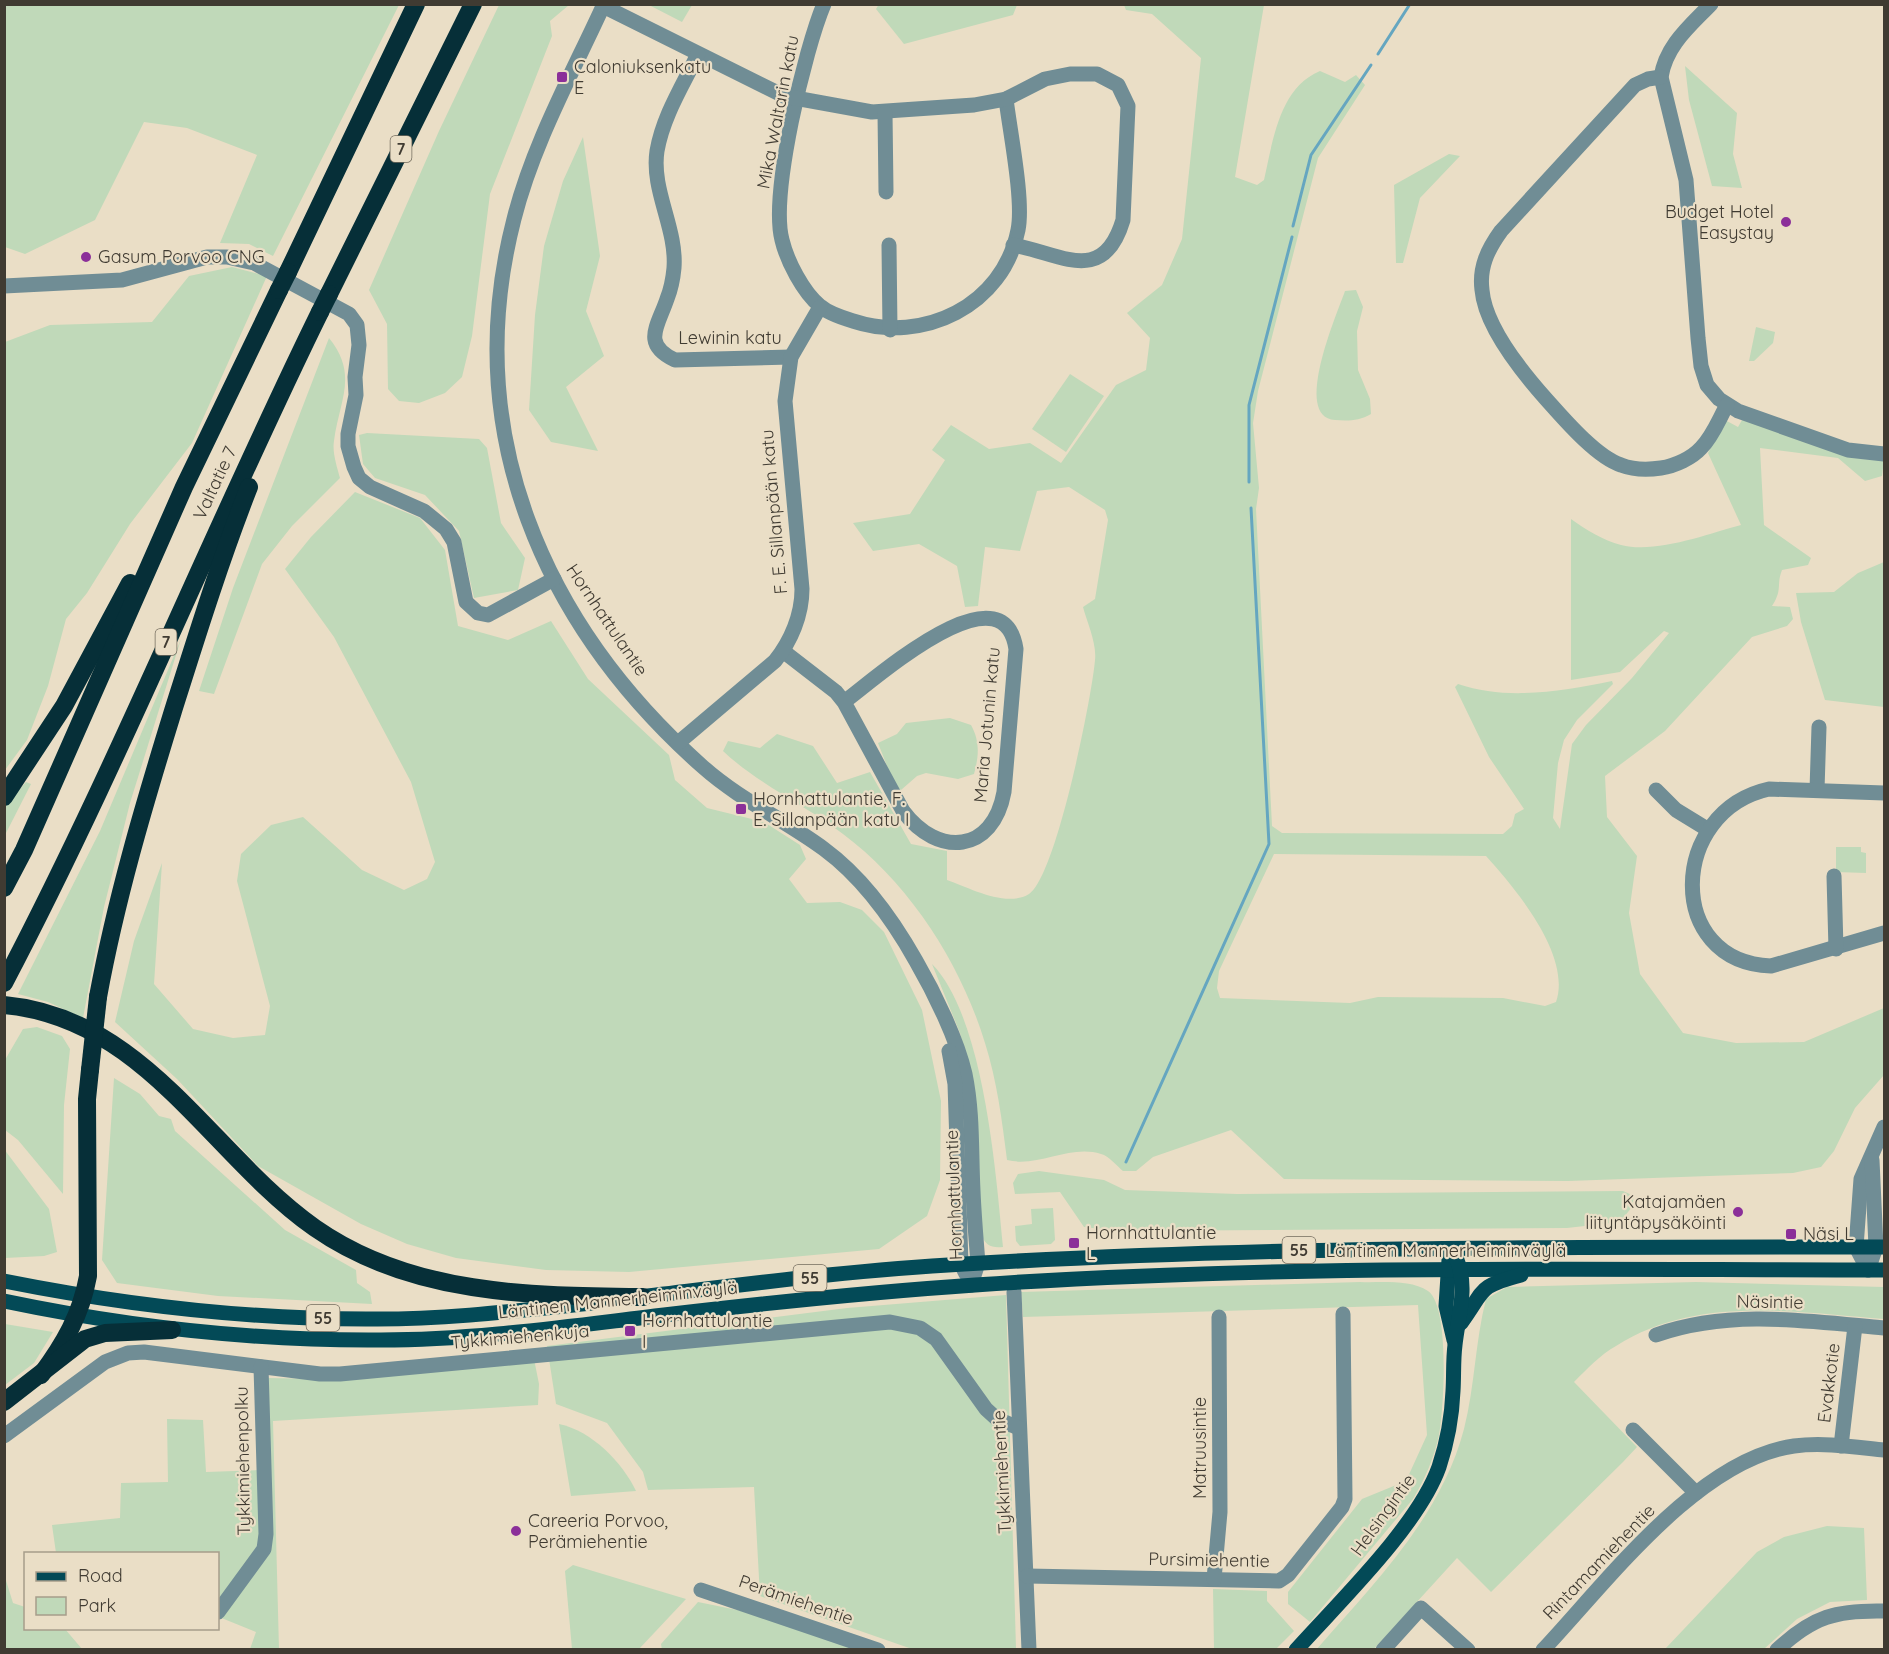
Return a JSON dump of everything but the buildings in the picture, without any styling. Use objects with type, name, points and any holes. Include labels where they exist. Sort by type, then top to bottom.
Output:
[{"type":"highway","name":"Valtatie 7","points":[[4,888],[24,850],[184,487],[416,4]]},
{"type":"highway","name":"Valtatie 7","points":[[8,977],[81,829],[278,399],[473,4]]},
{"type":"highway","points":[[41,1375],[68,1338],[84,1297],[88,1276],[87,1099],[98,997],[116,907],[140,819],[218,567],[254,474],[278,399]]},
{"type":"highway","points":[[4,797],[64,706],[184,487]]},
{"type":"highway","points":[[4,1005],[68,1020],[103,1038],[137,1061],[176,1094],[263,1187],[316,1228],[357,1253],[405,1273],[465,1287],[554,1296],[643,1297]]},
{"type":"highway","points":[[4,1402],[77,1345],[105,1333],[172,1330]]},
{"type":"main road","name":"Läntinen Mannerheiminväylä","points":[[4,1281],[84,1297],[188,1310],[368,1319],[526,1310],[978,1263],[1237,1251],[1880,1247]]},
{"type":"main road","name":"Helsingintie","points":[[1453,1249],[1460,1326]]},
{"type":"main road","name":"Läntinen Mannerheiminväylä","points":[[4,1302],[77,1317],[172,1330],[382,1340],[562,1328],[802,1300],[971,1285],[1271,1272],[1454,1269],[1884,1270]]},
{"type":"main road","name":"Helsingintie","points":[[1454,1269],[1446,1306],[1455,1345]]},
{"type":"main road","name":"Helsingintie","points":[[1296,1650],[1387,1547],[1426,1495],[1438,1468],[1447,1436],[1453,1394],[1455,1345],[1460,1326],[1477,1296],[1490,1284],[1541,1270]]},
{"type":"street","name":"Mika Waltarin katu","points":[[824,4],[813,35],[797,99],[779,203],[782,239],[799,279],[820,307],[848,319],[890,330],[925,326],[970,304],[992,283],[1013,245],[1019,215],[1006,99]]},
{"type":"street","points":[[1711,4],[1671,47],[1664,61],[1661,76],[1686,180],[1701,366],[1707,385],[1727,405],[1738,411],[1848,450],[1884,454]]},
{"type":"street","points":[[604,5],[784,96],[885,113],[951,109],[1006,99],[1045,79],[1070,74],[1097,74],[1118,85],[1128,106],[1123,220],[1110,248],[1102,256],[1088,262],[1013,245]]},
{"type":"street","name":"Hornhattulantie","points":[[604,5],[550,120],[529,174],[514,218],[498,306],[497,359],[504,438],[522,508],[554,579],[617,675],[678,743],[706,770],[826,850],[847,869],[890,920],[928,982],[958,1049],[965,1076],[971,1122],[978,1263],[971,1285]]},
{"type":"street","name":"Lewinin katu","points":[[698,54],[668,114],[657,150],[657,167],[672,233],[674,255],[670,290],[655,327],[656,346],[661,354],[675,360],[791,357]]},
{"type":"street","points":[[1661,76],[1635,85],[1501,231],[1490,247],[1483,264],[1483,302],[1514,358],[1532,384],[1592,444],[1620,465],[1650,469],[1666,468],[1686,459],[1701,449],[1727,405]]},
{"type":"street","points":[[885,113],[886,192]]},
{"type":"street","points":[[889,245],[890,330]]},
{"type":"street","points":[[4,286],[122,280],[207,257],[226,257],[254,263],[314,293],[349,314],[357,324],[359,345],[355,377],[356,395],[349,421],[348,446],[359,478],[370,487],[424,511],[446,529],[454,542],[466,602],[478,613],[488,615],[554,579]]},
{"type":"street","name":"F. E. Sillanpään katu","points":[[678,743],[775,661],[783,651],[799,613],[802,589],[785,401],[791,357],[820,307]]},
{"type":"street","name":"Maria Jotunin katu","points":[[783,651],[836,692],[844,702],[903,811],[915,827],[935,840],[958,842],[980,835],[990,827],[1001,808],[1004,792],[1016,649],[1010,629],[1003,622],[993,618],[973,619],[942,631],[844,702]]},
{"type":"street","points":[[1817,790],[1819,727]]},
{"type":"street","points":[[1884,794],[1769,789],[1751,792],[1721,812],[1707,829],[1695,858],[1692,882],[1695,908],[1704,930],[1716,946],[1736,960],[1763,966],[1836,949],[1884,933]]},
{"type":"street","points":[[1656,790],[1676,810],[1707,829]]},
{"type":"street","points":[[1834,876],[1836,949]]},
{"type":"street","name":"Hornhattulantie","points":[[939,1010],[955,1084],[961,1264],[971,1285]]},
{"type":"street","points":[[1868,1270],[1856,1247],[1861,1179],[1884,1127]]},
{"type":"street","points":[[1868,1270],[1880,1247],[1872,1154]]},
{"type":"street","name":"Tykkimiehentie","points":[[1014,1292],[1029,1650]]},
{"type":"street","name":"Pursimiehentie","points":[[1027,1576],[1279,1581],[1288,1575],[1342,1507],[1347,1486],[1343,1314]]},
{"type":"street","name":"Matruusintie","points":[[1214,1579],[1220,1512],[1219,1317]]},
{"type":"street","name":"Näsintie","points":[[1656,1335],[1683,1326],[1719,1320],[1769,1318],[1884,1328]]},
{"type":"street","name":"Tykkimiehenkuja","points":[[4,1436],[116,1357],[144,1352],[340,1374],[890,1322],[920,1328],[936,1339],[986,1409],[997,1419],[1019,1428]]},
{"type":"street","name":"Evakkotie","points":[[1841,1446],[1855,1326]]},
{"type":"street","name":"Tykkimiehenpolku","points":[[219,1611],[264,1549],[266,1534],[261,1366]]},
{"type":"street","points":[[1633,1430],[1696,1493]]},
{"type":"street","name":"Rintamamiehentie","points":[[1543,1650],[1652,1530],[1696,1493],[1722,1476],[1770,1452],[1794,1446],[1841,1446],[1884,1450]]},
{"type":"street","name":"Perämiehentie","points":[[701,1590],[878,1650]]},
{"type":"street","points":[[1383,1650],[1421,1608],[1468,1650]]},
{"type":"street","points":[[1777,1650],[1817,1620],[1844,1611],[1884,1611]]},
{"type":"green space","points":[[5,4],[399,5],[273,256],[249,244],[220,243],[257,155],[187,128],[144,122],[95,220],[25,254],[5,247]]},
{"type":"green space","points":[[692,4],[682,22],[649,5]]},
{"type":"green space","points":[[879,4],[1017,5],[1013,15],[904,44],[876,9]]},
{"type":"green space","points":[[499,5],[569,5],[550,21],[552,36],[490,194],[472,336],[462,377],[445,393],[419,403],[399,401],[388,389],[387,324],[369,290],[439,131]]},
{"type":"green space","points":[[1124,5],[1264,5],[1235,177],[1257,185],[1264,180],[1280,117],[1295,90],[1306,79],[1320,71],[1345,82],[1356,75],[1365,85],[1318,158],[1258,391],[1253,423],[1259,488],[1256,509],[1272,826],[1282,833],[1503,834],[1512,826],[1515,814],[1524,809],[1489,757],[1455,687],[1458,684],[1496,692],[1535,693],[1612,681],[1613,684],[1577,720],[1564,740],[1558,763],[1553,818],[1560,829],[1572,744],[1586,725],[1632,678],[1669,633],[1664,631],[1620,672],[1571,680],[1571,519],[1608,540],[1635,547],[1681,542],[1741,525],[1708,453],[1725,420],[1738,427],[1742,420],[1884,460],[1882,476],[1865,481],[1838,458],[1760,448],[1764,525],[1811,558],[1808,565],[1782,570],[1780,575],[1777,595],[1772,606],[1790,607],[1793,619],[1787,626],[1752,637],[1665,731],[1605,776],[1607,817],[1637,856],[1629,913],[1640,974],[1683,1033],[1736,1043],[1804,1042],[1884,1008],[1884,1075],[1855,1108],[1834,1151],[1821,1167],[1793,1173],[1568,1181],[1284,1179],[1231,1130],[1153,1157],[1136,1171],[1123,1171],[1107,1157],[1089,1152],[1030,1161],[1007,1160],[996,1086],[985,1043],[962,984],[930,928],[911,901],[867,854],[828,823],[751,774],[723,751],[728,741],[760,748],[777,734],[813,746],[837,783],[870,772],[911,844],[947,851],[947,880],[977,892],[1010,899],[1029,894],[1039,881],[1061,822],[1087,710],[1095,654],[1083,607],[1095,599],[1108,520],[1105,510],[1069,487],[1037,491],[1020,551],[985,547],[978,606],[965,607],[957,566],[919,544],[873,551],[853,523],[910,514],[945,460],[932,450],[951,425],[989,449],[1030,443],[1061,463],[1116,385],[1146,370],[1150,338],[1127,313],[1162,285],[1182,239],[1201,58],[1152,14],[1126,10]],"holes":[[[1274,854],[1486,856],[1526,905],[1549,944],[1556,964],[1559,984],[1556,1002],[1545,1006],[1503,998],[1378,997],[1350,1003],[1220,998],[1217,988],[1219,971]]]},
{"type":"green space","points":[[1685,66],[1737,113],[1733,154],[1742,188],[1712,186],[1689,100]]},
{"type":"green space","points":[[583,137],[600,256],[586,311],[604,356],[566,387],[598,451],[551,442],[529,410],[535,315],[544,246],[563,181]]},
{"type":"green space","points":[[1449,154],[1460,156],[1420,198],[1403,263],[1396,263],[1394,185]]},
{"type":"green space","points":[[232,267],[267,276],[192,443],[130,524],[87,593],[66,619],[48,686],[27,740],[5,770],[5,342],[50,325],[152,322],[189,276]]},
{"type":"green space","points":[[1356,290],[1363,307],[1357,331],[1358,370],[1370,399],[1371,414],[1353,420],[1335,420],[1323,415],[1317,402],[1317,384],[1327,341],[1345,291]]},
{"type":"green space","points":[[1756,327],[1775,332],[1773,343],[1754,361],[1749,361]]},
{"type":"green space","points":[[329,338],[338,351],[345,376],[343,401],[334,445],[340,478],[292,526],[262,564],[214,694],[199,691],[233,588]]},
{"type":"green space","points":[[1070,374],[1104,396],[1066,452],[1032,429]]},
{"type":"green space","points":[[367,433],[479,439],[487,448],[501,523],[525,558],[518,590],[474,598],[459,531],[425,495],[375,478],[363,464],[359,435]]},
{"type":"green space","points":[[355,492],[420,518],[445,550],[458,626],[508,640],[551,621],[588,679],[669,755],[675,780],[707,808],[764,822],[800,845],[806,859],[789,879],[807,903],[840,902],[862,910],[884,932],[922,1010],[941,1101],[940,1180],[927,1216],[879,1249],[629,1272],[546,1270],[456,1258],[407,1244],[361,1224],[258,1166],[177,1079],[115,1022],[134,941],[162,863],[154,984],[193,1029],[233,1038],[265,1035],[270,1006],[237,881],[241,854],[271,825],[303,817],[362,870],[404,890],[427,879],[435,862],[411,782],[334,637],[285,569],[311,537]]},
{"type":"green space","points":[[1884,562],[1884,707],[1825,700],[1801,622],[1796,593],[1834,592],[1858,573]]},
{"type":"green space","points":[[181,639],[130,803],[104,907],[83,1018],[48,1002],[18,994],[100,831]]},
{"type":"green space","points":[[950,718],[971,725],[974,731],[978,749],[974,774],[958,779],[926,773],[917,776],[901,790],[896,789],[878,743],[897,734],[906,723]]},
{"type":"green space","points":[[26,782],[31,784],[5,835],[5,806]]},
{"type":"green space","points":[[1836,847],[1861,847],[1861,852],[1866,853],[1866,873],[1836,872]]},
{"type":"green space","points":[[932,964],[950,988],[964,1020],[975,1057],[991,1139],[1003,1247],[989,1245],[981,1234],[970,1072],[960,1033]]},
{"type":"green space","points":[[37,1027],[62,1036],[70,1049],[64,1105],[63,1194],[18,1140],[5,1130],[5,1060],[23,1029]]},
{"type":"green space","points":[[114,1078],[140,1094],[159,1116],[171,1119],[175,1131],[285,1230],[356,1270],[357,1283],[370,1292],[372,1304],[218,1296],[117,1283],[102,1260]]},
{"type":"green space","points":[[4,1149],[49,1209],[57,1252],[44,1256],[5,1258]]},
{"type":"green space","points":[[1039,1171],[1104,1180],[1125,1190],[1237,1194],[1623,1191],[1634,1196],[1632,1207],[1620,1222],[1567,1228],[1118,1231],[1084,1227],[1060,1192],[1015,1194],[1013,1183],[1018,1174]]},
{"type":"green space","points":[[1053,1208],[1055,1240],[1051,1244],[1020,1246],[1016,1241],[1015,1226],[1032,1224],[1031,1209]]},
{"type":"green space","points":[[1395,1282],[1413,1285],[1428,1291],[1435,1300],[1440,1316],[1444,1359],[1439,1435],[1429,1468],[1413,1499],[1310,1622],[1288,1604],[1288,1592],[1362,1499],[1406,1481],[1427,1435],[1418,1305],[1023,1317],[1021,1292]]},
{"type":"green space","points":[[1696,1282],[1884,1287],[1884,1319],[1782,1311],[1713,1313],[1679,1319],[1647,1330],[1616,1346],[1599,1358],[1574,1382],[1637,1447],[1623,1462],[1491,1592],[1457,1558],[1374,1649],[1316,1650],[1403,1547],[1439,1491],[1464,1429],[1486,1299],[1507,1287]]},
{"type":"green space","points":[[1006,1295],[1016,1649],[912,1649],[760,1596],[754,1487],[648,1490],[643,1472],[607,1423],[556,1404],[547,1346],[847,1308]]},
{"type":"green space","points":[[5,1324],[53,1332],[34,1363],[5,1385]]},
{"type":"green space","points":[[534,1359],[539,1384],[538,1405],[273,1421],[279,1649],[250,1649],[256,1632],[219,1617],[268,1550],[266,1378],[329,1379]]},
{"type":"green space","points":[[167,1419],[203,1420],[206,1472],[260,1470],[260,1547],[221,1600],[219,1599],[219,1552],[56,1552],[52,1525],[120,1518],[121,1483],[168,1482]]},
{"type":"green space","points":[[559,1424],[583,1433],[605,1449],[623,1469],[636,1491],[571,1496]]},
{"type":"green space","points":[[1827,1526],[1864,1528],[1867,1600],[1830,1602],[1797,1619],[1764,1649],[1665,1649],[1757,1552],[1784,1537]]},
{"type":"green space","points":[[573,1565],[686,1599],[639,1649],[572,1649],[565,1571]]},
{"type":"green space","points":[[4,1574],[13,1603],[24,1607],[24,1630],[66,1630],[82,1649],[5,1649]]},
{"type":"green space","points":[[1213,1589],[1267,1591],[1267,1601],[1294,1631],[1276,1649],[1214,1649]]},
{"type":"green space","points":[[698,1602],[752,1613],[854,1649],[662,1650],[661,1644]]},
{"type":"waterway","points":[[1378,54],[1410,4]]},
{"type":"waterway","points":[[1293,226],[1311,155],[1371,65]]},
{"type":"waterway","points":[[1249,482],[1249,405],[1292,237]]},
{"type":"waterway","points":[[1126,1162],[1269,844],[1251,508]]},
{"type":"place","name":"Caloniuksenkatu E","points":[[562,77]]},
{"type":"place","name":"Budget Hotel Easystay","points":[[1786,222]]},
{"type":"place","name":"Gasum Porvoo CNG","points":[[86,257]]},
{"type":"place","name":"Hornhattulantie, F. E. Sillanpään katu I","points":[[741,809]]},
{"type":"place","name":"Katajamäen liityntäpysäköinti","points":[[1738,1212]]},
{"type":"place","name":"Näsi L","points":[[1791,1234]]},
{"type":"place","name":"Hornhattulantie L","points":[[1074,1243]]},
{"type":"place","name":"Hornhattulantie I","points":[[630,1331]]},
{"type":"place","name":"Careeria Porvoo, Perämiehentie","points":[[516,1531]]}]
